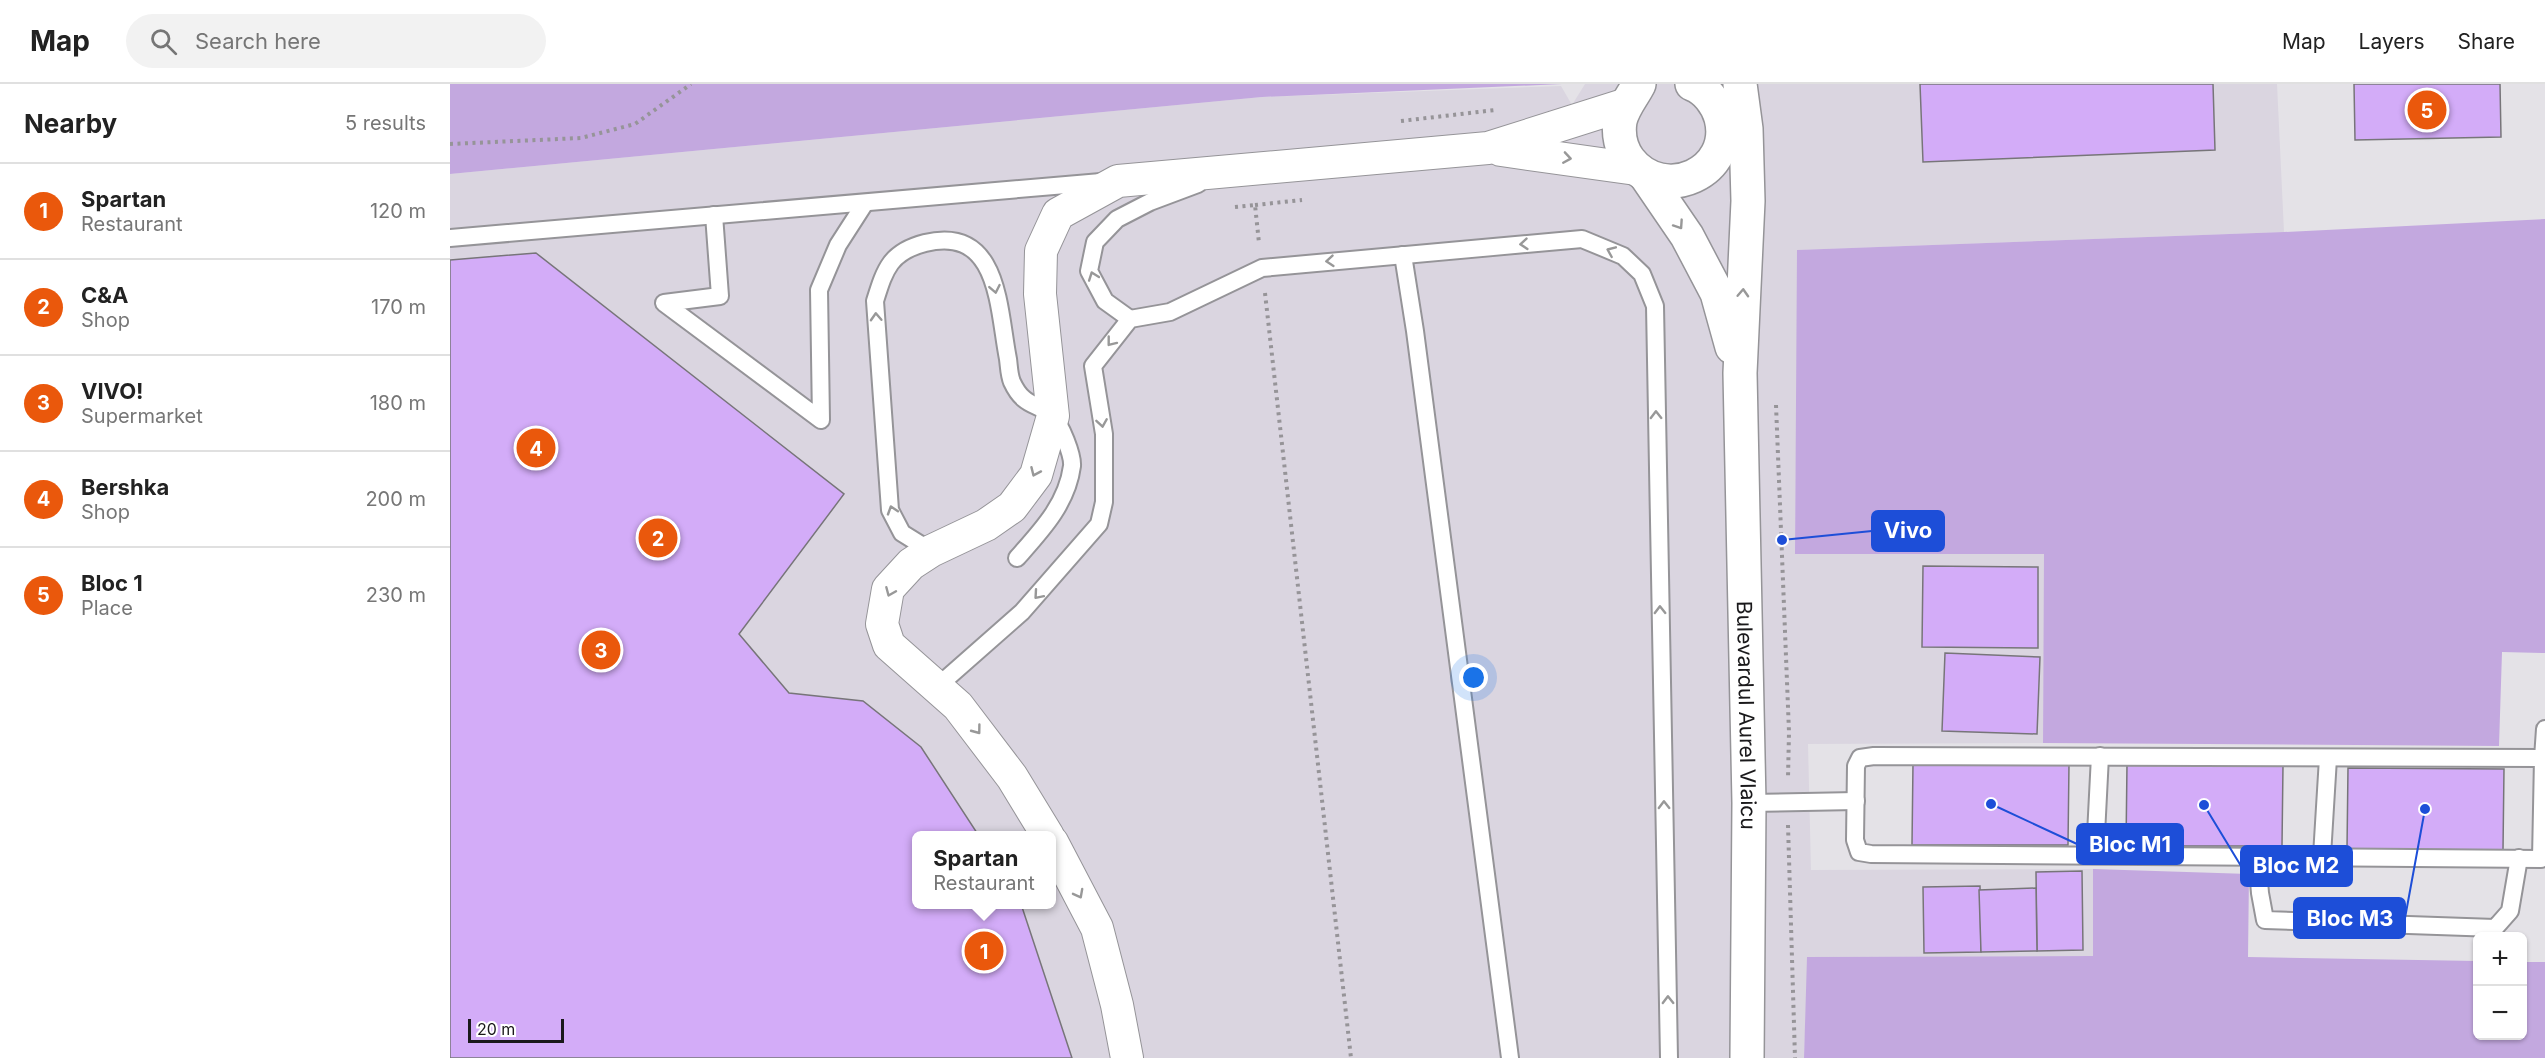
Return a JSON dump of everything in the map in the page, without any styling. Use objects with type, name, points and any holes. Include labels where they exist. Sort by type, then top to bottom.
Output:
[{"type":"main road","name":"Bulevardul Aurel Vlaicu","points":[[1740,84],[1746,129],[1748,201],[1740,373],[1749,803],[1747,1058]]},
{"type":"main road","points":[[1641,173],[1663,182],[1679,182],[1696,176],[1715,158],[1722,141],[1722,123],[1719,111],[1705,88]]},
{"type":"main road","name":"Bulevardul Aurel Vlaicu","points":[[1638,92],[1620,120],[1620,138],[1625,155],[1687,236],[1717,293],[1740,373]]},
{"type":"main road","points":[[1715,158],[1748,201]]},
{"type":"street","points":[[1488,148],[1638,92]]},
{"type":"street","points":[[1045,831],[1012,777],[958,706],[889,645],[882,624],[888,589],[911,564],[931,551],[986,525],[1012,507],[1036,475],[1053,416],[1040,294],[1041,251],[1058,214],[1118,181],[1488,148],[1558,156],[1641,173]]},
{"type":"street","points":[[1056,850],[1097,928],[1128,1058]]},
{"type":"lane","points":[[1130,319],[1105,301],[1089,271],[1095,242],[1117,219],[1150,202],[1232,172]]},
{"type":"lane","points":[[450,238],[1118,181]]},
{"type":"lane","points":[[714,215],[720,296],[664,303],[821,420],[819,290],[838,245],[865,203]]},
{"type":"lane","points":[[938,686],[1022,612],[1099,525],[1104,502],[1104,434],[1093,366],[1130,319],[1170,312],[1262,268],[1582,239],[1623,256],[1642,274],[1654,306],[1669,1058]]},
{"type":"lane","points":[[931,551],[902,533],[890,510],[875,301],[885,271],[905,248],[933,242],[961,243],[978,252],[992,272],[1012,381],[1026,402],[1053,416],[1065,437],[1073,464],[1064,498],[1047,526],[1017,558]]},
{"type":"lane","points":[[1403,255],[1510,1058]]},
{"type":"lane","points":[[2544,758],[2100,756],[1860,758],[1856,766],[1855,840],[1859,852],[1871,854],[2543,858],[2545,729]]},
{"type":"lane","points":[[2095,854],[2100,756]]},
{"type":"lane","points":[[2322,856],[2328,758]]},
{"type":"lane","points":[[1749,803],[1856,801]]},
{"type":"lane","points":[[2257,856],[2265,920],[2495,928],[2510,911],[2518,858]]},
{"type":"path","points":[[450,144],[581,138],[635,124],[691,84]]},
{"type":"path","points":[[1235,207],[1255,205],[1351,1058]]},
{"type":"path","points":[[1776,398],[1789,732],[1787,802],[1795,1058]]},
{"type":"shaded area","points":[[450,84],[1562,84],[1262,97],[450,174]]},
{"type":"shaded area","points":[[1585,84],[2277,84],[2284,232],[1798,250],[1795,554],[2045,554],[2043,743],[1808,744],[1811,870],[2093,869],[2093,956],[1808,957],[1804,1058],[450,1058],[450,174],[1262,97],[1561,86],[1572,105]]},
{"type":"shaded area","points":[[2545,219],[2545,653],[2502,652],[2499,746],[2043,743],[2044,554],[1795,554],[1797,250],[2284,232]]},
{"type":"shaded area","points":[[2093,869],[2249,874],[2248,957],[2473,961],[2473,1040],[2527,1040],[2527,962],[2545,962],[2545,1058],[1804,1058],[1807,957],[2093,956]]},
{"type":"building","points":[[1920,84],[2213,84],[2215,150],[1923,162]]},
{"type":"building","points":[[2354,84],[2500,84],[2501,137],[2355,140]]},
{"type":"building","points":[[536,253],[844,494],[739,634],[789,693],[863,701],[921,747],[976,831],[912,831],[912,909],[1023,909],[1072,1058],[450,1058],[450,260]]},
{"type":"building","points":[[1923,566],[2038,567],[2038,648],[1922,647]]},
{"type":"building","points":[[1945,653],[2040,657],[2037,734],[1942,731]]},
{"type":"building","points":[[1913,763],[2069,764],[2068,845],[1912,845]]},
{"type":"building","points":[[2127,764],[2283,765],[2282,846],[2126,846]]},
{"type":"building","points":[[2348,768],[2504,769],[2503,850],[2347,849]]},
{"type":"building","points":[[2082,871],[2083,950],[2037,951],[2036,872]]},
{"type":"building","points":[[1980,886],[1981,952],[1924,953],[1923,887]]},
{"type":"building","points":[[2036,888],[2037,951],[1981,952],[1979,890]]},
{"type":"place","name":"Bloc 1","points":[[2427,110]]},
{"type":"place","name":"Bershka","points":[[536,448]]},
{"type":"place","name":"C&A","points":[[658,538]]},
{"type":"place","name":"Vivo","points":[[1782,540]]},
{"type":"place","name":"VIVO!","points":[[601,650]]},
{"type":"place","name":"Bloc M1","points":[[1991,804]]},
{"type":"place","name":"Bloc M2","points":[[2204,805]]},
{"type":"place","name":"Bloc M3","points":[[2425,809]]},
{"type":"place","name":"Spartan","points":[[984,951]]}]
